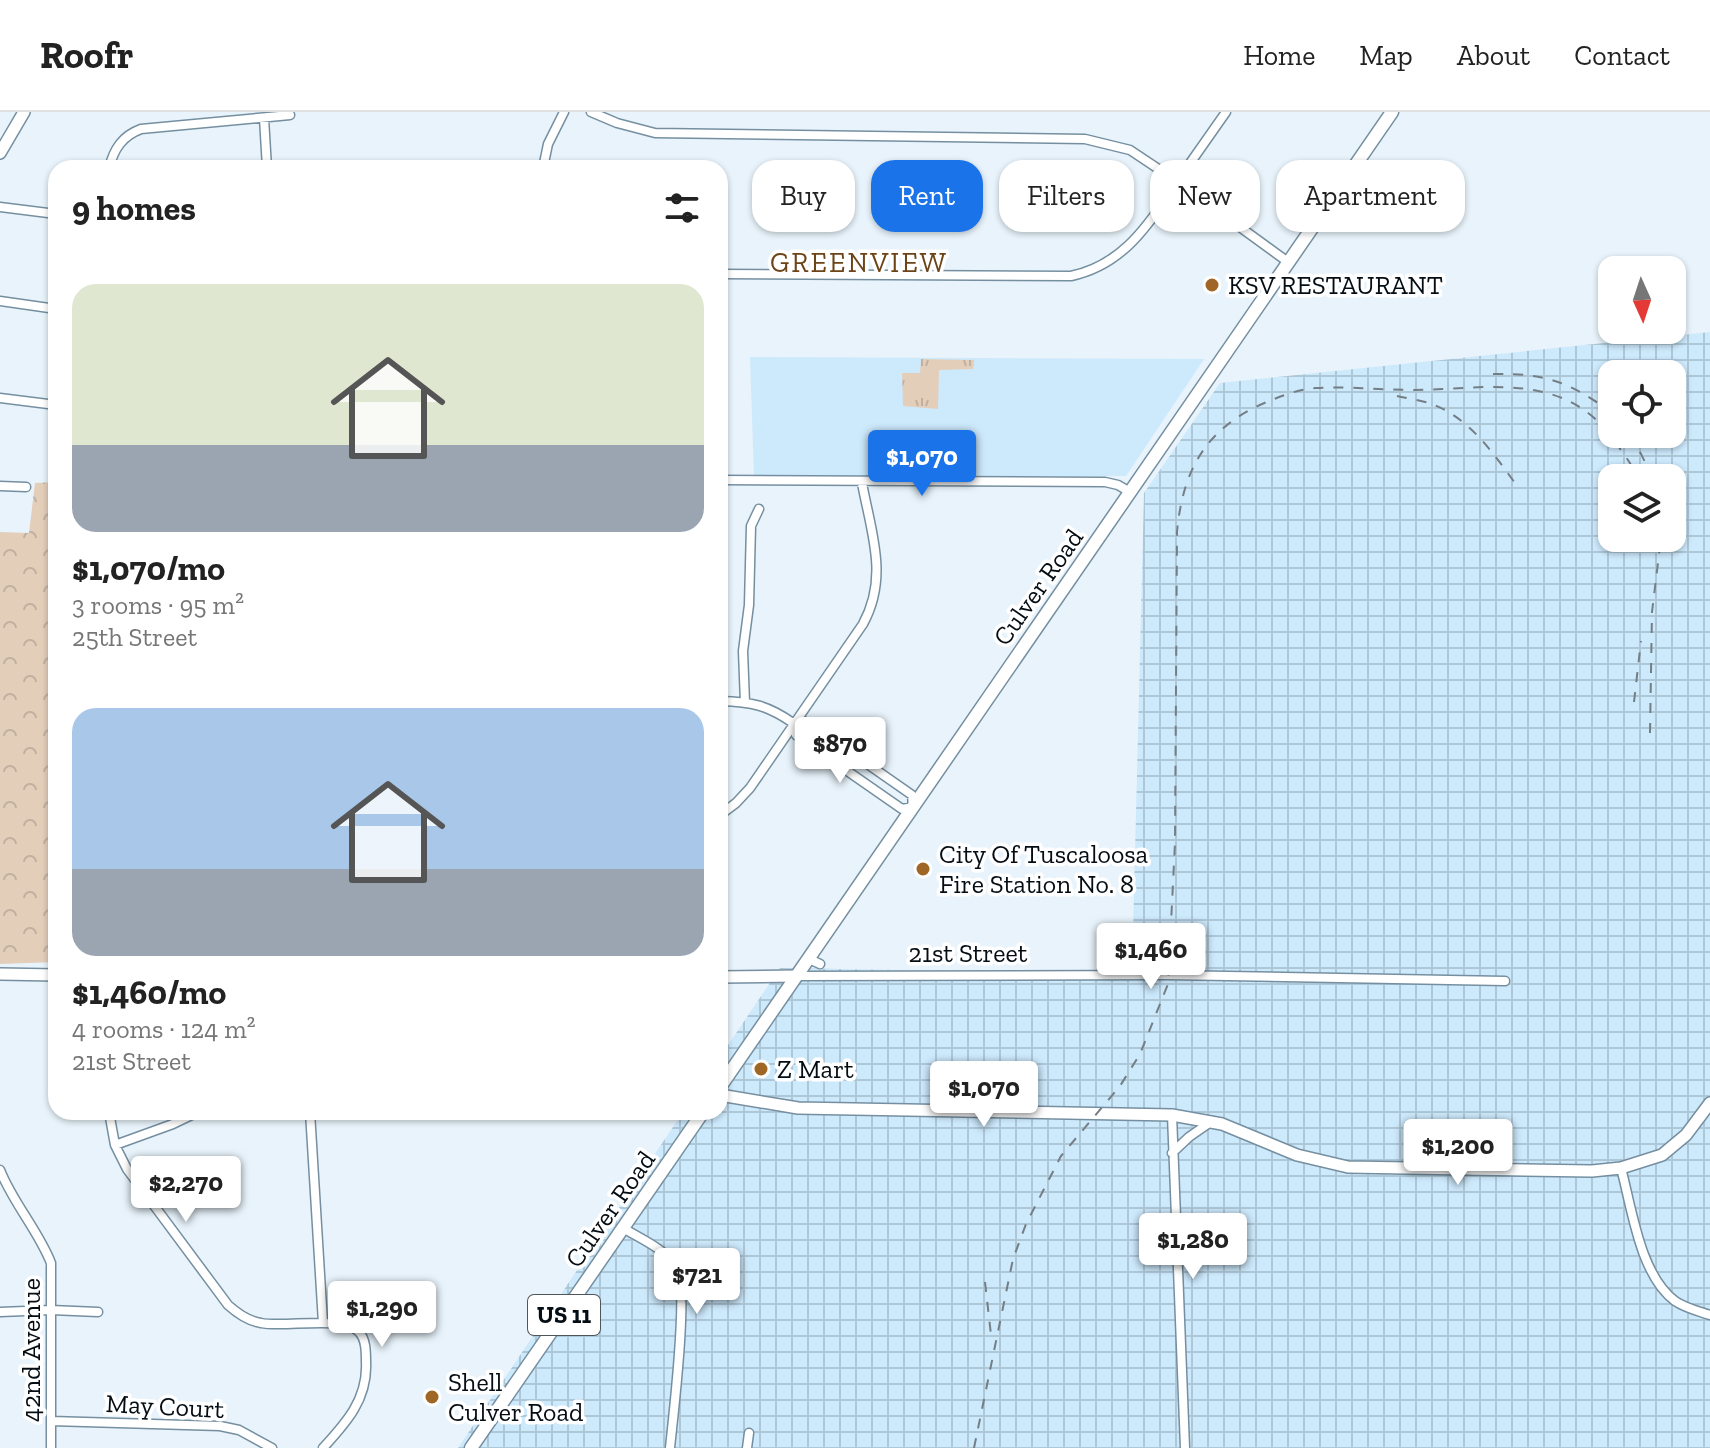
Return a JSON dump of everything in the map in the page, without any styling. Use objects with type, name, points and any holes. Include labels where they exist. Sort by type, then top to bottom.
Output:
[{"type":"main road","name":"Culver Road","points":[[728,1075],[797,976],[814,962],[913,807],[1392,112]]},
{"type":"main road","name":"Culver Road","points":[[471,1448],[697,1120]]},
{"type":"street","points":[[0,153],[24,112]]},
{"type":"street","points":[[545,160],[548,144],[564,112]]},
{"type":"street","points":[[591,112],[655,133],[1085,139],[1130,150],[1150,163]]},
{"type":"street","points":[[1192,160],[1226,112]]},
{"type":"street","points":[[112,160],[116,147],[131,133],[151,126],[290,115]]},
{"type":"street","points":[[264,118],[267,160]]},
{"type":"street","points":[[0,207],[48,213]]},
{"type":"street","points":[[728,274],[1071,276],[1099,267],[1124,251],[1150,221]]},
{"type":"street","points":[[1247,232],[1288,262]]},
{"type":"street","points":[[0,301],[48,308]]},
{"type":"street","points":[[0,398],[48,404]]},
{"type":"street","points":[[728,480],[1105,482],[1130,492]]},
{"type":"street","points":[[728,808],[750,788],[863,624],[875,596],[877,565],[862,483]]},
{"type":"street","points":[[0,486],[26,487]]},
{"type":"street","points":[[745,703],[743,651],[749,605],[751,526],[759,509]]},
{"type":"street","points":[[728,702],[774,710],[793,723],[796,735],[810,745],[902,809],[913,807],[912,795],[813,726],[803,721],[793,723]]},
{"type":"street","points":[[0,974],[48,975]]},
{"type":"street","name":"21st Street","points":[[728,977],[1168,975],[1505,981]]},
{"type":"street","points":[[728,1096],[806,1109],[1172,1115],[1213,1121],[1297,1155],[1348,1167],[1567,1171],[1621,1168],[1654,1159],[1671,1149],[1699,1120],[1710,1103]]},
{"type":"street","points":[[1172,1115],[1185,1448]]},
{"type":"street","points":[[110,1120],[115,1145],[127,1169],[228,1305],[253,1321],[278,1325],[323,1323],[350,1326],[359,1331],[366,1349],[364,1389],[357,1408],[323,1448]]},
{"type":"street","points":[[115,1145],[181,1120]]},
{"type":"street","points":[[310,1120],[323,1323]]},
{"type":"street","points":[[1172,1153],[1213,1121]]},
{"type":"street","points":[[1621,1168],[1643,1250],[1654,1277],[1674,1300],[1710,1315]]},
{"type":"street","name":"42nd Avenue","points":[[0,1170],[47,1254],[52,1273],[51,1448]]},
{"type":"street","points":[[623,1228],[670,1258],[681,1277],[670,1448]]},
{"type":"street","points":[[0,1312],[98,1312]]},
{"type":"street","name":"May Court","points":[[51,1421],[220,1426],[239,1430],[272,1448]]},
{"type":"street","points":[[747,1448],[749,1433]]},
{"type":"shaded area","points":[[1710,332],[1710,1448],[458,1448],[678,1120],[728,1120],[728,1045],[780,968],[1132,974],[1144,493],[1220,383],[1598,344],[1686,344],[1686,334]]},
{"type":"shaded area","points":[[750,357],[1204,359],[1126,476],[754,476]]},
{"type":"green space","points":[[921,359],[974,360],[973,369],[939,370],[938,409],[903,406],[902,373],[920,373]]},
{"type":"green space","points":[[48,482],[48,962],[0,964],[0,532],[29,533],[35,483]]},
{"type":"railway","points":[[1493,374],[1543,378],[1570,387],[1598,404]]},
{"type":"railway","points":[[974,1448],[1013,1259],[1026,1224],[1061,1156],[1120,1086],[1140,1054],[1168,984],[1175,843],[1177,532],[1185,488],[1202,452],[1215,436],[1248,411],[1304,390],[1497,387],[1549,394],[1573,403],[1595,419],[1630,464]]},
{"type":"railway","points":[[1397,396],[1430,403],[1459,419],[1480,438],[1515,483]]},
{"type":"railway","points":[[1638,448],[1646,464]]},
{"type":"railway","points":[[1650,733],[1652,612],[1659,552]]},
{"type":"railway","points":[[1634,702],[1641,641]]},
{"type":"railway","points":[[985,1282],[991,1335]]},
{"type":"place","name":"KSV RESTAURANT","points":[[1212,285]]},
{"type":"place","name":"City Of Tuscaloosa Fire Station No. 8","points":[[923,869]]},
{"type":"place","name":"Z Mart","points":[[761,1069]]},
{"type":"place","name":"Shell Culver Road","points":[[432,1397]]},
{"type":"district","name":"GREENVIEW","points":[[859,262]]}]
